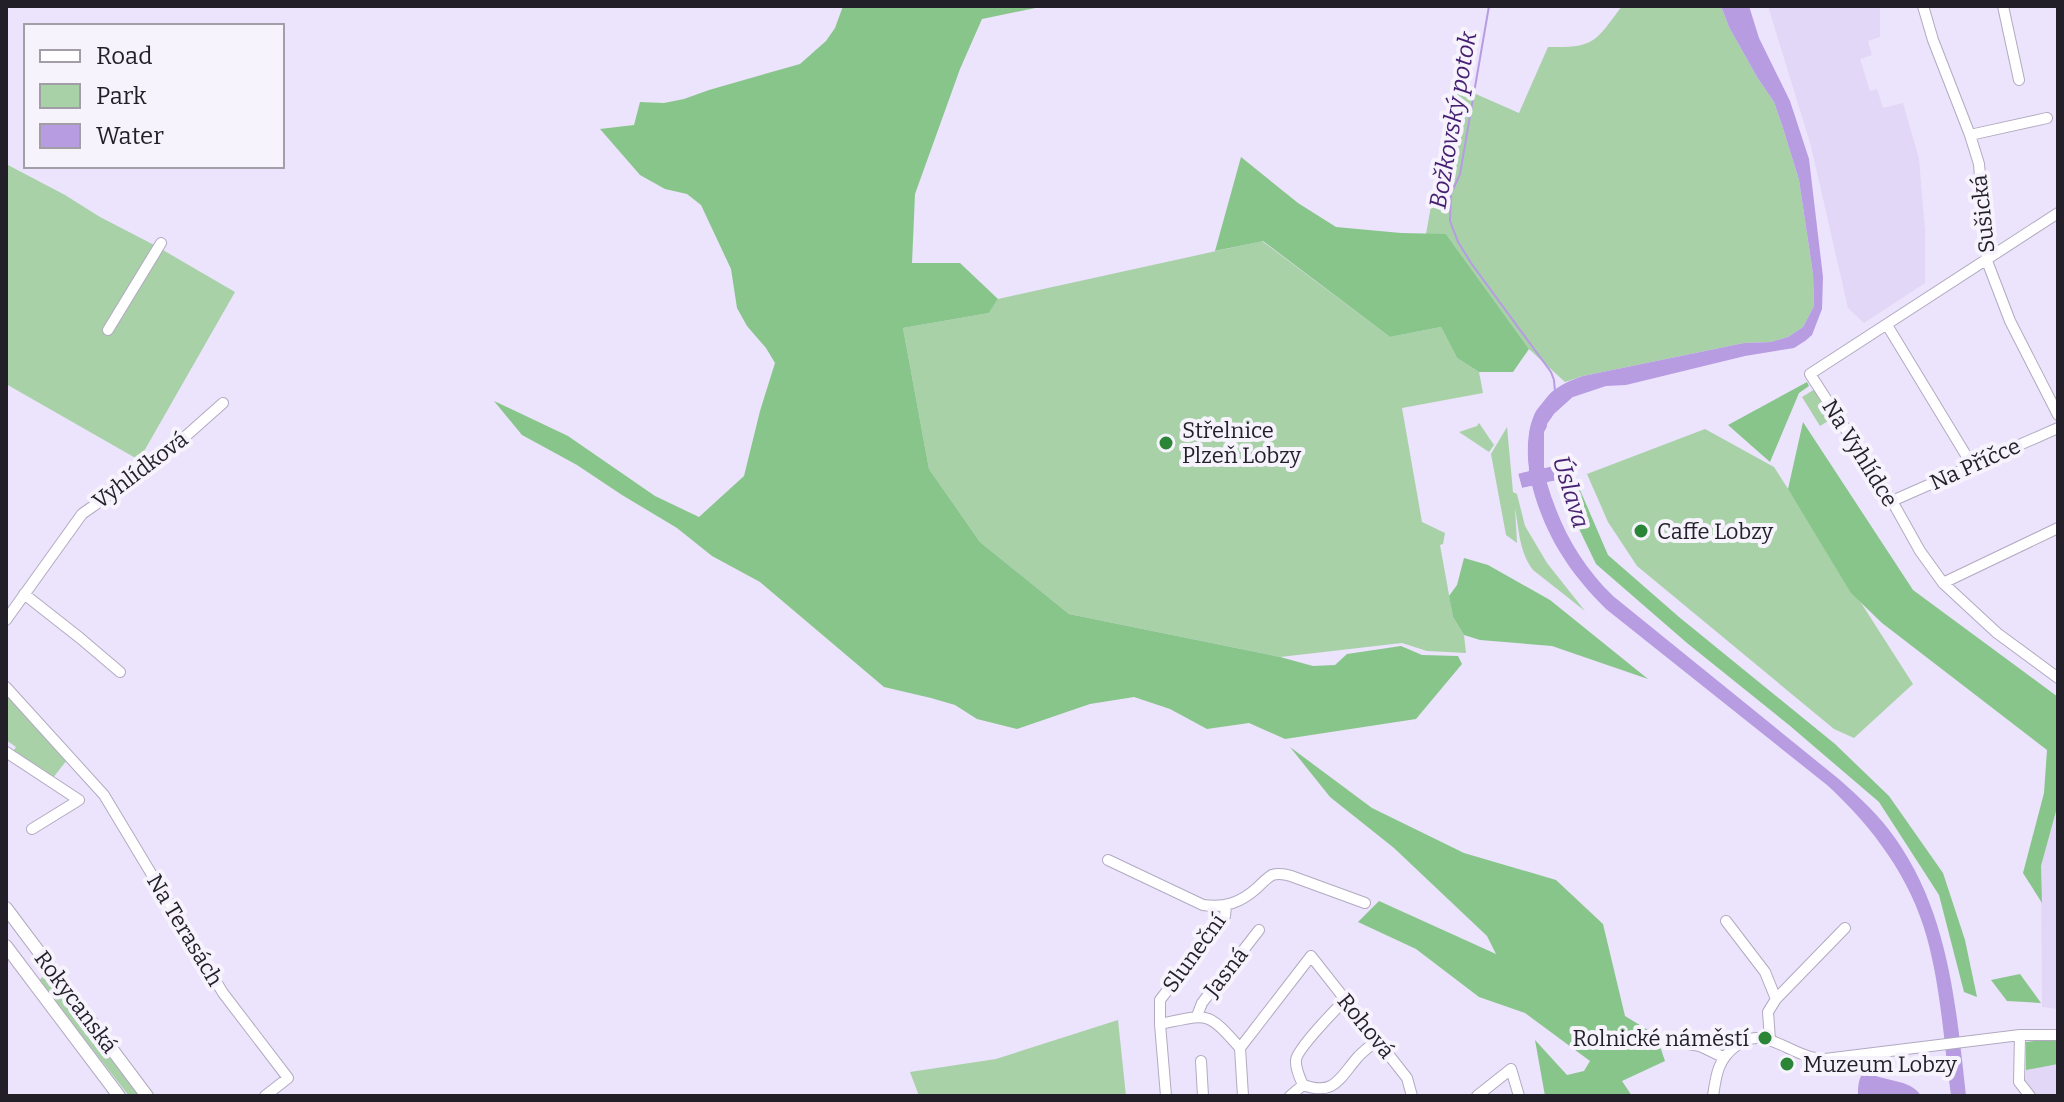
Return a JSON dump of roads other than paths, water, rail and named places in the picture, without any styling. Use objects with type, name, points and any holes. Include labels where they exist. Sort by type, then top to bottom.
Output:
[{"type":"main road","name":"Rokycanská","points":[[6,908],[147,1096]]},
{"type":"main road","name":"Rokycanská","points":[[6,946],[119,1096]]},
{"type":"street","name":"Sušická","points":[[1923,6],[1979,164],[1987,261],[2010,321],[2058,415]]},
{"type":"street","points":[[2003,6],[2019,80]]},
{"type":"street","points":[[1970,135],[2047,118]]},
{"type":"street","name":"Na Vyhlídce","points":[[2058,213],[1810,374],[1943,583],[1997,633],[2058,678]]},
{"type":"street","points":[[108,330],[161,243]]},
{"type":"street","points":[[1887,325],[1972,465]]},
{"type":"street","name":"Vyhlídková","points":[[6,620],[82,514],[160,459],[223,403]]},
{"type":"street","name":"Na Příčce","points":[[1892,501],[2058,428]]},
{"type":"street","points":[[1943,583],[2058,528]]},
{"type":"street","points":[[24,594],[120,672]]},
{"type":"street","name":"Na Terasách","points":[[6,687],[104,795],[223,993],[288,1078],[265,1096]]},
{"type":"street","points":[[6,752],[79,800],[32,829]]},
{"type":"street","points":[[1108,860],[1192,901],[1215,907],[1245,898],[1272,875],[1280,874],[1365,903]]},
{"type":"street","name":"Sluneční","points":[[1166,1096],[1160,1000],[1225,916],[1226,906]]},
{"type":"street","points":[[1726,921],[1765,972],[1776,999]]},
{"type":"street","points":[[1770,1040],[1768,1012],[1776,999],[1845,928]]},
{"type":"street","name":"Jasná","points":[[1197,1016],[1202,1003],[1259,930]]},
{"type":"street","name":"Rohová","points":[[1240,1048],[1311,956],[1407,1078],[1408,1094]]},
{"type":"street","points":[[1303,1085],[1296,1067],[1297,1055],[1345,1000]]},
{"type":"street","points":[[1160,1024],[1197,1016],[1215,1021],[1240,1048],[1243,1096]]},
{"type":"street","points":[[2020,1035],[2019,1082],[2030,1096]]},
{"type":"street","points":[[1713,1096],[1716,1073],[1723,1057],[1741,1041],[1751,1037],[1770,1040],[1800,1055],[1818,1059],[2020,1035],[2058,1035]]},
{"type":"street","points":[[1303,1085],[1326,1089],[1334,1086],[1360,1054],[1378,1040]]},
{"type":"street","points":[[1672,1041],[1700,1046],[1723,1057]]},
{"type":"street","points":[[1201,1061],[1203,1096]]},
{"type":"street","points":[[1477,1096],[1511,1069],[1519,1096]]},
{"type":"street","points":[[1290,1096],[1303,1085]]},
{"type":"water","points":[[1721,6],[1749,6],[1759,38],[1790,101],[1809,159],[1823,277],[1822,309],[1812,335],[1794,348],[1745,356],[1626,385],[1606,386],[1573,397],[1547,424],[1545,468],[1555,465],[1558,480],[1547,483],[1572,544],[1613,596],[1840,780],[1895,838],[1913,867],[1939,929],[1953,995],[1966,1096],[1951,1096],[1932,957],[1920,916],[1888,854],[1827,785],[1606,609],[1560,553],[1544,522],[1532,486],[1522,488],[1518,473],[1529,471],[1528,438],[1536,412],[1543,400],[1566,383],[1583,376],[1788,337],[1803,327],[1814,306],[1813,274],[1799,180],[1782,125],[1774,102],[1729,27]]},
{"type":"water","points":[[1865,1071],[1910,1086],[1921,1096],[1858,1096],[1858,1086]]},
{"type":"waterway","name":"Božkovský potok","points":[[1489,6],[1460,174],[1451,194],[1450,221],[1471,263],[1551,372],[1555,392]]},
{"type":"place","name":"Střelnice Plzeň Lobzy","points":[[1166,443]]},
{"type":"place","name":"Caffe Lobzy","points":[[1641,531]]},
{"type":"place","name":"Rolnické náměstí","points":[[1765,1038]]},
{"type":"place","name":"Muzeum Lobzy","points":[[1787,1064]]},
{"type":"water label","name":"Úslava","points":[[1571,492]]}]
